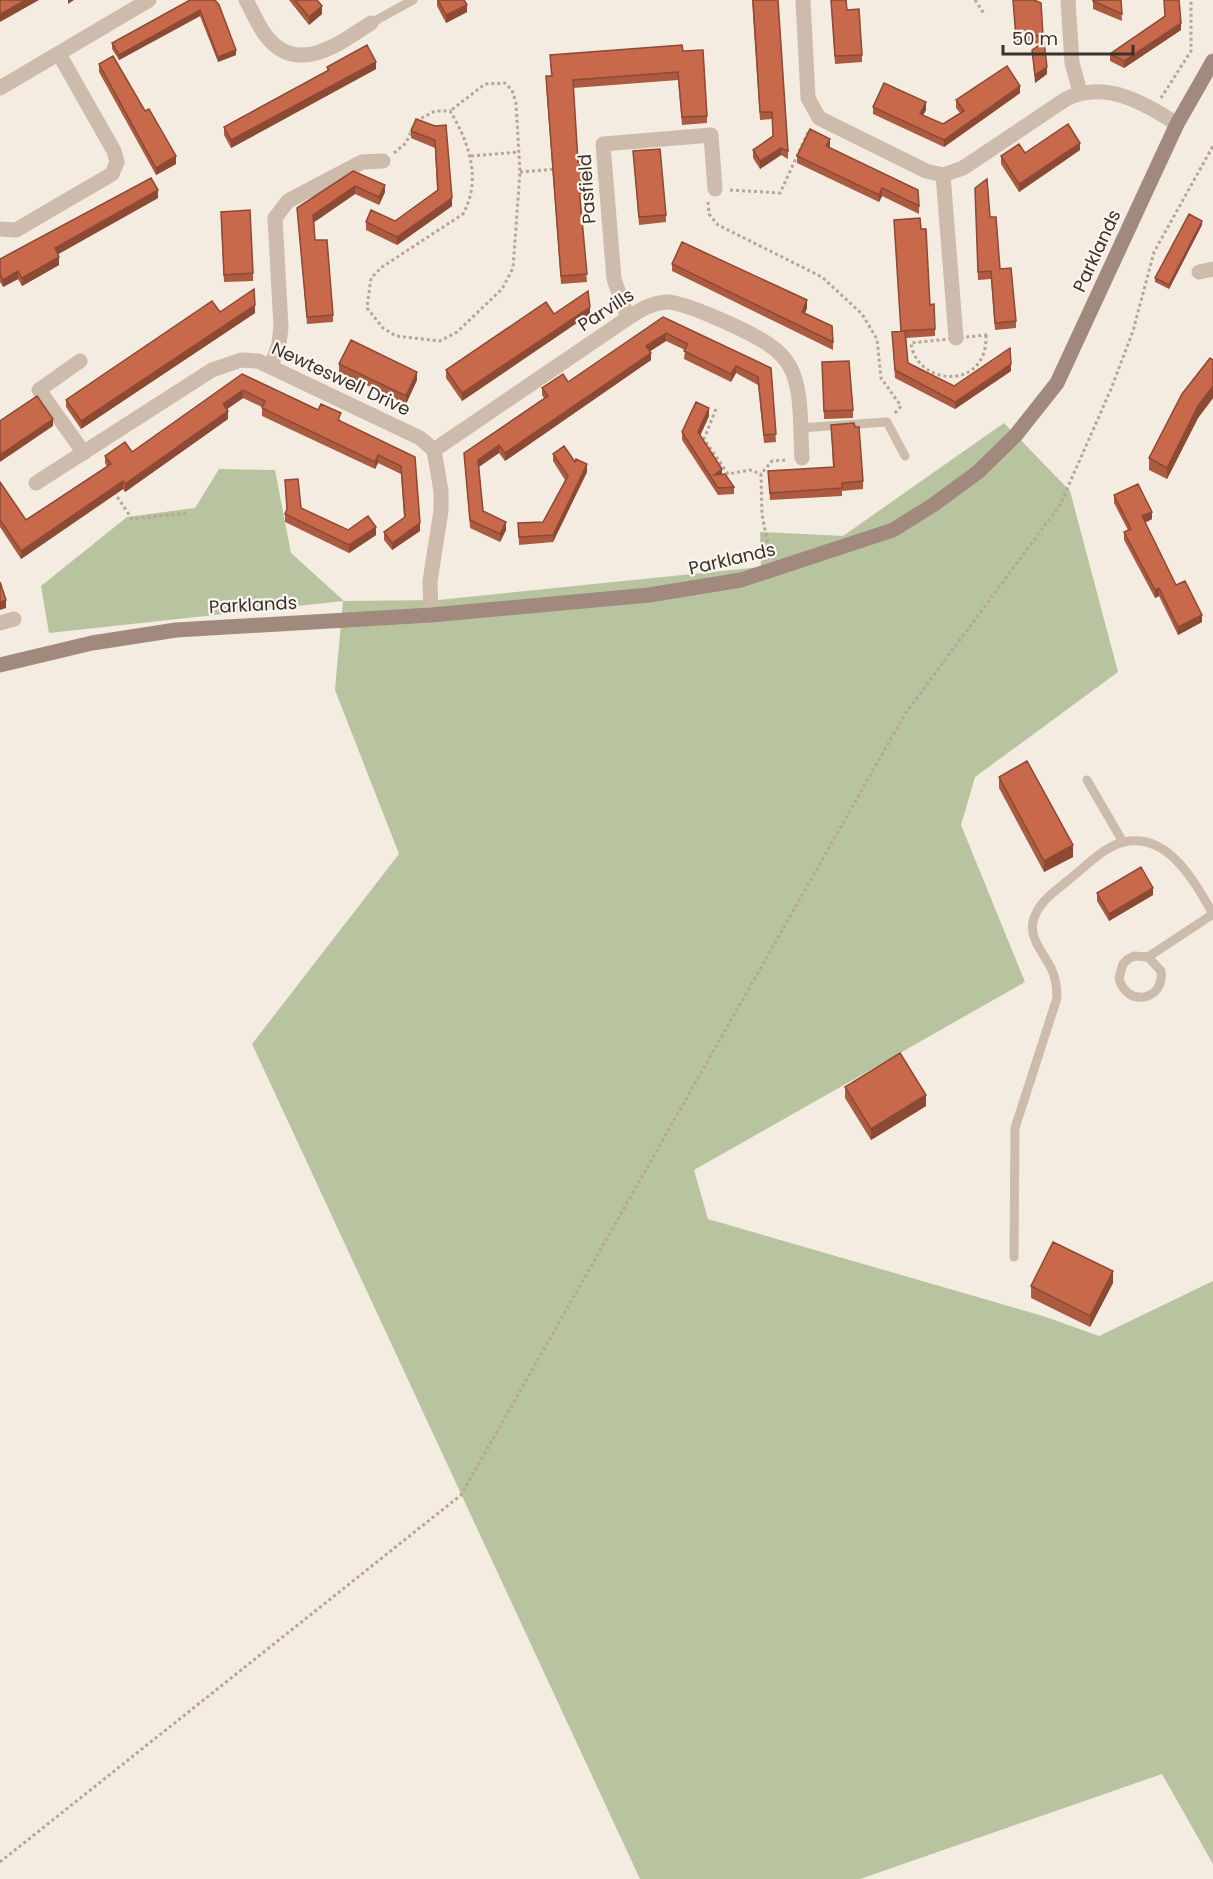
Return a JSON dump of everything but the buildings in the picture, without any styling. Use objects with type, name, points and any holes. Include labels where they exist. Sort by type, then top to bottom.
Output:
[{"type":"street","points":[[0,88],[149,0]]},
{"type":"street","points":[[246,0],[265,35],[285,51],[309,56],[332,49],[371,23]]},
{"type":"street","points":[[804,0],[808,98],[819,118],[926,171],[943,176],[963,168],[1080,92],[1100,90],[1154,110],[1177,124]]},
{"type":"street","points":[[1068,0],[1072,63],[1080,92]]},
{"type":"street","points":[[0,229],[16,230],[112,174],[117,162],[114,151],[59,54]]},
{"type":"street","name":"Parklands","points":[[0,665],[92,643],[176,630],[431,615],[649,595],[741,580],[893,530],[933,505],[978,472],[1015,436],[1057,382],[1177,124],[1213,61]]},
{"type":"street","name":"Pasfield","points":[[628,318],[614,279],[603,144],[711,135],[715,189]]},
{"type":"street","points":[[271,366],[279,344],[281,327],[275,218],[288,201],[362,162],[383,161]]},
{"type":"street","points":[[943,176],[956,338]]},
{"type":"street","name":"Parvills","points":[[434,450],[628,318],[651,304],[668,302],[683,304],[767,343],[783,356],[792,369],[797,388],[802,459]]},
{"type":"street","name":"Newteswell Drive","points":[[36,483],[225,364],[241,360],[258,361],[271,366],[420,438],[434,450]]},
{"type":"street","points":[[80,361],[39,390],[84,453]]},
{"type":"street","points":[[431,615],[430,581],[441,511],[439,468],[434,450]]},
{"type":"lane","points":[[371,23],[413,0]]},
{"type":"lane","points":[[800,428],[887,422],[905,456]]},
{"type":"lane","points":[[1087,780],[1123,842]]},
{"type":"lane","points":[[1014,1257],[1015,1128],[1057,998],[1057,984],[1033,933],[1033,921],[1044,901],[1098,856],[1123,842],[1142,841],[1169,853],[1196,884],[1213,914],[1148,957],[1134,956],[1128,959],[1120,971],[1120,986],[1130,996],[1145,998],[1152,995],[1160,984],[1161,971],[1148,957]]},
{"type":"path","points":[[975,0],[985,15]]},
{"type":"path","points":[[1154,110],[1191,51],[1191,0]]},
{"type":"path","points":[[383,161],[406,143],[416,121],[435,111],[450,111],[485,84],[505,83],[512,90],[516,103],[520,172],[513,268],[502,289],[457,332],[440,340],[396,336],[383,328],[367,308],[370,278],[382,267],[463,214],[470,201],[471,156],[464,133],[450,111]]},
{"type":"path","points":[[819,118],[811,125],[780,193],[715,189],[707,196],[709,214],[718,225],[822,277],[862,314],[877,339],[880,378],[901,406],[887,422]]},
{"type":"path","points":[[0,1862],[461,1495],[905,714],[1060,505],[1111,389],[1133,331],[1154,252],[1213,146]]},
{"type":"path","points":[[471,156],[519,152]]},
{"type":"path","points":[[520,172],[562,168]]},
{"type":"path","points":[[716,409],[704,439],[728,474],[750,470],[761,474]]},
{"type":"path","points":[[774,571],[762,516],[761,474],[772,461],[802,459]]},
{"type":"path","points":[[108,483],[132,519],[188,513]]},
{"type":"green space","points":[[1004,423],[1070,491],[1118,672],[975,777],[961,825],[1025,982],[694,1170],[708,1219],[1043,1316],[1099,1336],[1213,1281],[1213,1864],[1162,1774],[860,1879],[640,1879],[252,1044],[399,854],[335,690],[343,601],[49,633],[41,586],[127,517],[195,508],[219,469],[275,470],[291,553],[344,601],[438,600],[761,567],[760,532],[843,536]]}]
